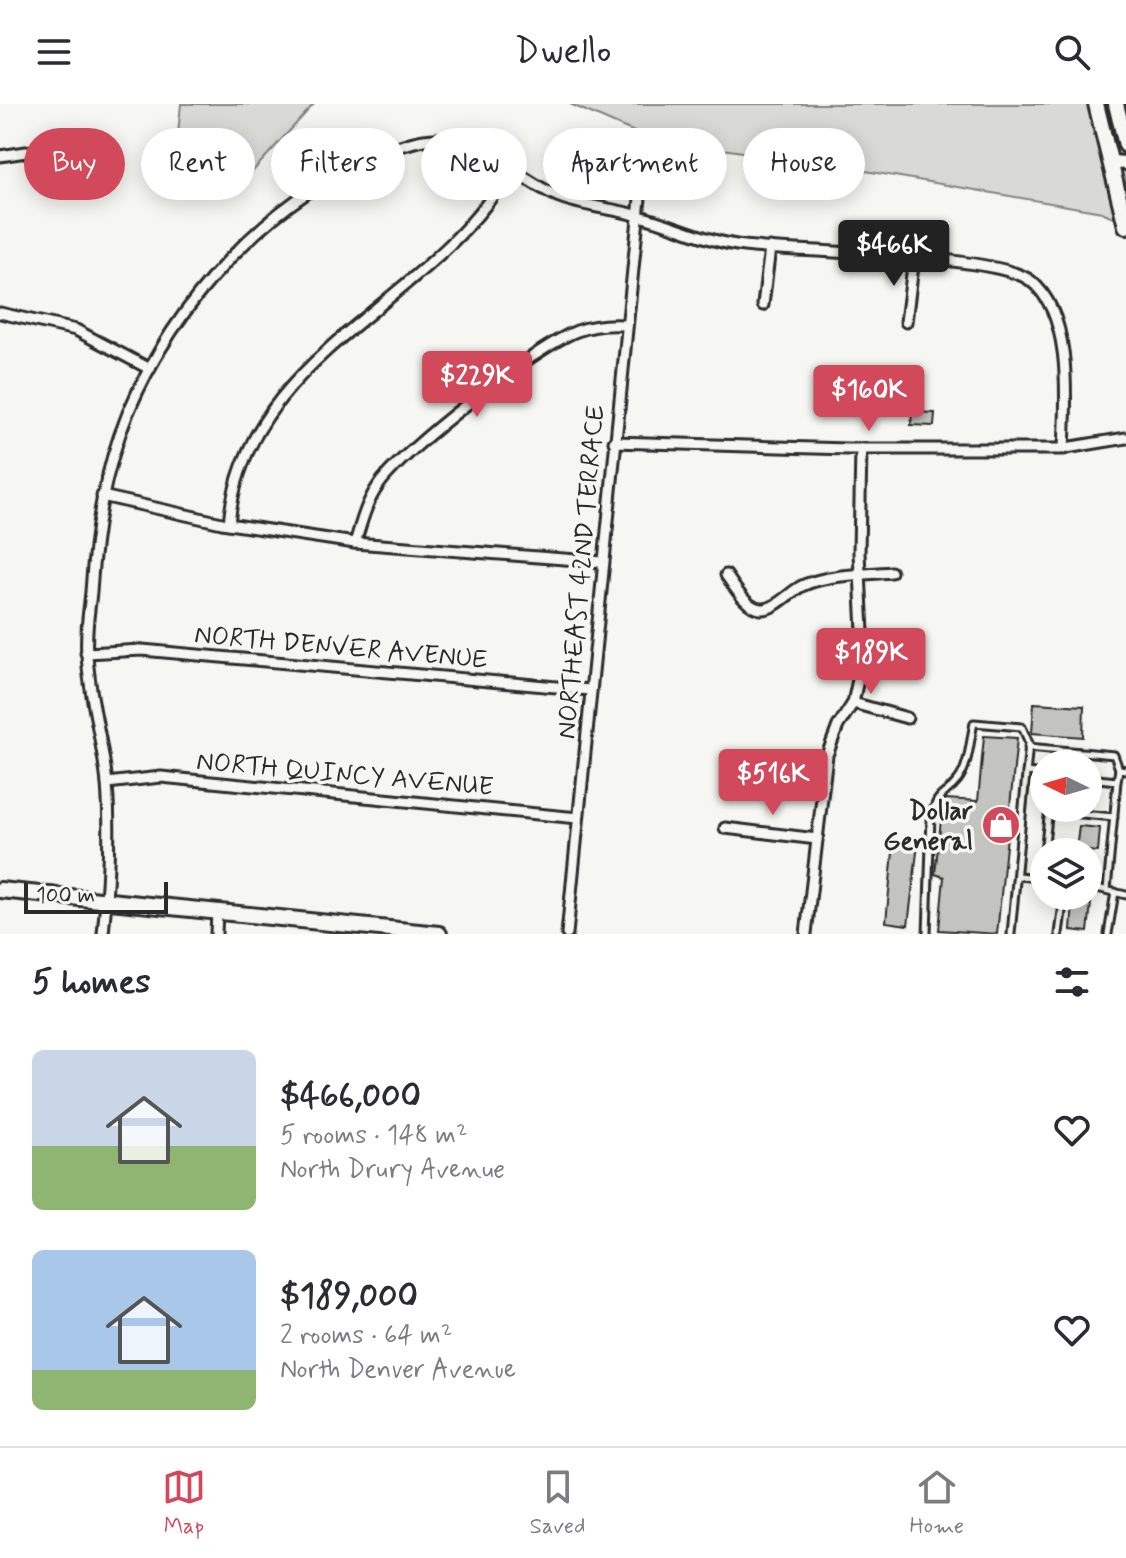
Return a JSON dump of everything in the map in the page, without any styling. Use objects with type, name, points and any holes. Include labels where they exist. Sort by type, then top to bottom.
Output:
[{"type":"main road","points":[[1096,104],[1118,162],[1126,226]]},
{"type":"main road","points":[[1116,104],[1126,145]]},
{"type":"main road","points":[[0,890],[439,934]]},
{"type":"street","points":[[103,934],[107,783],[86,653],[96,519],[118,439],[150,369],[174,329],[231,258],[294,202],[335,175],[392,149],[421,141]]},
{"type":"street","points":[[0,156],[24,152]]},
{"type":"street","points":[[527,178],[561,197],[636,215],[721,242],[914,258],[1011,271],[1032,282],[1042,292],[1054,320],[1064,364],[1064,449]]},
{"type":"street","points":[[229,524],[241,461],[267,412],[320,357],[406,284],[479,216],[490,200]]},
{"type":"street","name":"NORTHEAST 42ND TERRACE","points":[[567,934],[638,200]]},
{"type":"street","points":[[763,305],[770,248]]},
{"type":"street","points":[[906,322],[914,258]]},
{"type":"street","points":[[0,313],[76,330],[150,369]]},
{"type":"street","points":[[355,543],[371,498],[392,468],[484,392],[575,332],[603,324],[625,325]]},
{"type":"street","points":[[614,442],[861,449],[1064,449],[1126,438]]},
{"type":"street","points":[[806,934],[827,755],[838,726],[853,703],[864,651],[860,575],[861,449]]},
{"type":"street","points":[[102,496],[229,524],[355,543],[603,562]]},
{"type":"street","points":[[726,575],[750,605],[762,609],[807,583],[891,572]]},
{"type":"street","name":"NORTH DENVER AVENUE","points":[[86,653],[142,650],[590,690]]},
{"type":"street","points":[[853,703],[907,718]]},
{"type":"street","name":"NORTH QUINCY AVENUE","points":[[107,783],[161,777],[578,818]]},
{"type":"street","points":[[725,828],[817,839]]},
{"type":"street","points":[[216,934],[217,911]]},
{"type":"lane","points":[[927,934],[931,816],[937,797],[958,780],[974,723],[1022,727],[1028,747],[1011,934]]},
{"type":"lane","points":[[1028,747],[1114,755],[1122,769],[1117,781],[1107,890]]},
{"type":"lane","points":[[1026,772],[1030,772]]},
{"type":"lane","points":[[1102,779],[1117,781]]},
{"type":"lane","points":[[1102,816],[1114,817]]},
{"type":"lane","points":[[1017,876],[1030,877]]},
{"type":"lane","points":[[1102,889],[1126,895]]},
{"type":"lane","points":[[1108,934],[1115,892]]},
{"type":"lane","points":[[1059,934],[1062,910]]},
{"type":"shaded area","points":[[181,104],[314,104],[292,128],[271,128],[271,151],[255,169],[255,128],[179,128]]},
{"type":"shaded area","points":[[570,104],[1126,104],[1126,223],[1102,212],[865,171],[865,128],[743,128],[743,152],[727,150],[727,128],[625,128]]},
{"type":"building","points":[[912,412],[935,413],[934,426],[911,425]]},
{"type":"building","points":[[1034,703],[1084,706],[1083,737],[1032,733]]},
{"type":"building","points":[[984,736],[1017,738],[997,934],[939,930],[944,877],[935,874],[943,802],[946,799],[978,801]]},
{"type":"building","points":[[1079,826],[1100,828],[1099,838],[1078,838]]},
{"type":"building","points":[[894,842],[918,844],[908,925],[886,922]]},
{"type":"building","points":[[1072,910],[1090,910],[1088,932],[1071,930]]},
{"type":"place","name":"Dollar General","points":[[1001,825]]}]
